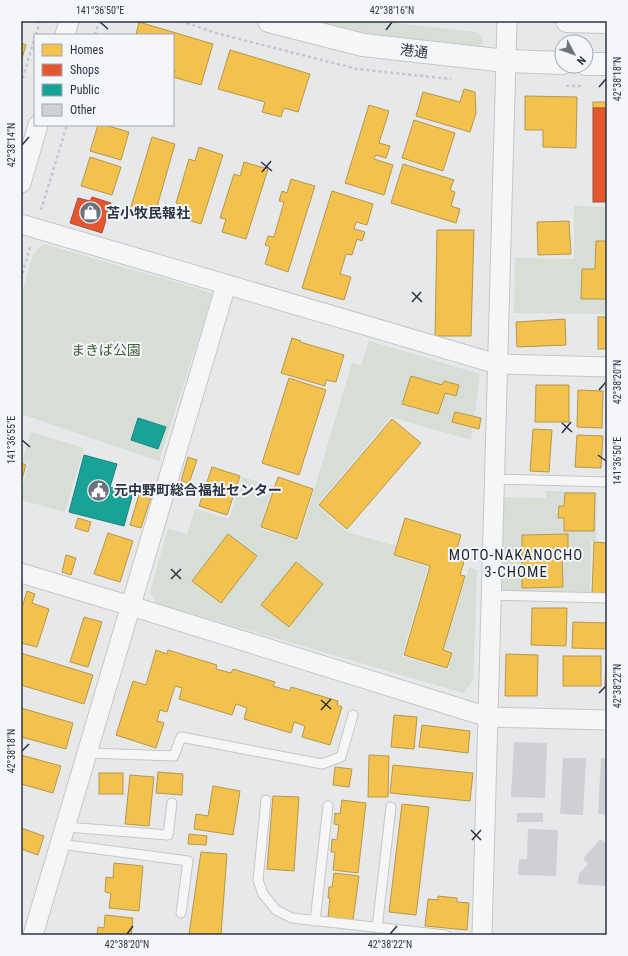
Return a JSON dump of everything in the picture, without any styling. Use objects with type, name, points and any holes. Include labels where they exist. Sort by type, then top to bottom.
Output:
[{"type":"street","points":[[65,34],[69,21]]},
{"type":"street","name":"港通","points":[[269,21],[363,45],[506,62],[554,63]]},
{"type":"street","points":[[482,935],[507,21]]},
{"type":"street","points":[[567,21],[607,22]]},
{"type":"street","points":[[594,64],[607,64]]},
{"type":"street","points":[[21,183],[38,126]]},
{"type":"street","points":[[28,226],[498,364],[607,367]]},
{"type":"street","points":[[34,935],[226,285]]},
{"type":"street","points":[[21,573],[488,717],[607,720]]},
{"type":"lane","points":[[494,479],[607,482]]},
{"type":"lane","points":[[491,595],[607,598]]},
{"type":"lane","points":[[88,753],[174,756],[181,737],[322,764],[341,757],[352,715]]},
{"type":"lane","points":[[266,800],[258,880],[263,894],[276,910],[292,918],[446,935]]},
{"type":"lane","points":[[63,836],[168,835],[172,803]]},
{"type":"lane","points":[[315,921],[328,806]]},
{"type":"lane","points":[[377,928],[391,808]]},
{"type":"lane","points":[[63,836],[188,862],[181,913]]},
{"type":"path","points":[[36,34],[40,21]]},
{"type":"path","points":[[95,34],[99,21]]},
{"type":"path","points":[[21,84],[34,39]]},
{"type":"path","points":[[21,279],[28,226],[67,126]]},
{"type":"green space","points":[[308,21],[385,21],[476,32],[483,38],[483,42],[476,47],[412,40],[370,34]]},
{"type":"green space","points":[[574,206],[607,207],[607,241],[595,269],[582,269],[581,299],[607,299],[607,314],[514,313],[515,258],[574,259]]},
{"type":"green space","name":"まきば公園","points":[[44,244],[213,293],[159,461],[21,414],[21,296],[33,254]]},
{"type":"green space","points":[[369,341],[480,374],[471,440],[391,417],[317,505],[347,532],[396,546],[393,556],[428,567],[402,656],[448,670],[453,652],[444,649],[469,567],[477,570],[473,680],[463,693],[156,603],[150,592],[168,529],[187,534],[195,509],[229,519],[242,477],[273,486],[260,529],[299,540],[352,363],[361,366]]},
{"type":"green space","points":[[31,432],[84,448],[65,512],[21,500],[21,491],[29,464],[22,462]]},
{"type":"green space","points":[[546,491],[597,492],[596,541],[591,541],[590,592],[500,591],[502,497],[546,498]]},
{"type":"building: Homes","points":[[139,22],[213,44],[201,85],[174,77],[174,34],[136,34]]},
{"type":"building: Homes","points":[[21,43],[26,45],[21,62]]},
{"type":"building: Homes","points":[[230,50],[310,74],[298,112],[284,108],[281,117],[262,112],[265,102],[218,89]]},
{"type":"building: Homes","points":[[464,89],[475,92],[476,113],[470,132],[416,116],[423,92],[460,102]]},
{"type":"building: Homes","points":[[525,96],[577,97],[576,148],[543,147],[543,130],[525,130]]},
{"type":"building: Homes","points":[[593,102],[607,102],[607,108],[593,108]]},
{"type":"building: Homes","points":[[369,105],[389,111],[379,143],[390,146],[386,158],[376,155],[374,159],[393,165],[384,195],[345,183]]},
{"type":"building: Homes","points":[[414,120],[455,133],[443,171],[402,158]]},
{"type":"building: Homes","points":[[98,126],[108,126],[129,132],[121,160],[90,151]]},
{"type":"building: Homes","points":[[152,137],[175,144],[154,217],[130,210]]},
{"type":"building: Homes","points":[[199,147],[223,155],[201,224],[178,217],[182,205],[176,203],[189,159],[195,161]]},
{"type":"building: Homes","points":[[90,157],[121,167],[112,195],[81,186]]},
{"type":"building: Homes","points":[[244,162],[268,169],[246,239],[222,232],[226,219],[220,218],[234,174],[240,176]]},
{"type":"building: Homes","points":[[403,164],[454,180],[450,190],[455,192],[451,206],[460,209],[456,223],[391,203]]},
{"type":"building: Homes","points":[[291,179],[315,186],[288,272],[265,264],[270,247],[265,245],[268,236],[274,237],[284,202],[279,201],[282,191],[287,193]]},
{"type":"building: Homes","points":[[332,191],[373,204],[367,225],[356,222],[354,229],[365,232],[362,241],[357,239],[352,255],[346,254],[340,274],[351,277],[344,300],[302,288]]},
{"type":"building: Homes","points":[[569,221],[571,254],[538,255],[537,222]]},
{"type":"building: Homes","points":[[437,230],[474,230],[471,336],[435,336]]},
{"type":"building: Homes","points":[[596,241],[607,241],[607,299],[581,299],[582,269],[595,269]]},
{"type":"building: Homes","points":[[598,317],[607,317],[607,349],[598,349]]},
{"type":"building: Homes","points":[[565,319],[566,345],[517,347],[516,322]]},
{"type":"building: Homes","points":[[292,338],[301,341],[300,342],[344,355],[336,382],[326,380],[325,386],[281,373]]},
{"type":"building: Homes","points":[[411,376],[442,385],[444,381],[459,385],[456,396],[445,393],[438,414],[402,404]]},
{"type":"building: Homes","points":[[289,378],[326,390],[299,475],[262,463]]},
{"type":"building: Homes","points":[[536,385],[569,385],[569,422],[535,422]]},
{"type":"building: Homes","points":[[578,390],[603,391],[602,428],[577,427]]},
{"type":"building: Homes","points":[[455,412],[481,418],[479,429],[452,422]]},
{"type":"building: Homes","points":[[392,419],[421,443],[347,529],[319,505]]},
{"type":"building: Homes","points":[[533,429],[552,430],[549,472],[530,471]]},
{"type":"building: Homes","points":[[577,435],[603,436],[601,468],[575,467]]},
{"type":"building: Homes","points":[[188,457],[197,460],[189,483],[181,481]]},
{"type":"building: Homes","points":[[21,463],[26,465],[21,483]]},
{"type":"building: Homes","points":[[212,467],[240,476],[227,515],[199,506]]},
{"type":"building: Homes","points":[[278,477],[313,489],[297,539],[261,527]]},
{"type":"building: Homes","points":[[140,491],[152,494],[141,528],[130,525]]},
{"type":"building: Homes","points":[[565,493],[595,493],[594,531],[564,531],[564,518],[558,518],[559,506],[564,506]]},
{"type":"building: Homes","points":[[78,518],[91,522],[88,532],[75,528]]},
{"type":"building: Homes","points":[[405,518],[461,535],[455,555],[465,558],[460,575],[465,576],[443,650],[452,653],[447,668],[404,655],[430,566],[394,555]]},
{"type":"building: Homes","points":[[108,533],[133,541],[120,582],[94,574]]},
{"type":"building: Homes","points":[[228,534],[257,556],[221,603],[192,581]]},
{"type":"building: Homes","points":[[568,534],[568,555],[562,555],[563,587],[522,588],[522,535]]},
{"type":"building: Homes","points":[[594,542],[607,543],[607,593],[592,593]]},
{"type":"building: Homes","points":[[66,555],[76,558],[71,575],[62,572]]},
{"type":"building: Homes","points":[[296,562],[323,584],[289,627],[261,605]]},
{"type":"building: Homes","points":[[27,591],[35,594],[32,603],[49,609],[37,647],[21,643],[21,611]]},
{"type":"building: Homes","points":[[532,608],[567,608],[566,646],[531,645]]},
{"type":"building: Homes","points":[[84,617],[102,622],[88,667],[70,662]]},
{"type":"building: Homes","points":[[573,622],[607,623],[607,649],[572,648]]},
{"type":"building: Homes","points":[[156,650],[167,654],[168,650],[217,665],[216,669],[231,673],[233,669],[275,682],[273,686],[290,691],[291,687],[338,701],[337,705],[342,707],[330,745],[302,737],[305,726],[294,722],[291,733],[244,719],[247,708],[236,704],[232,715],[179,699],[182,688],[175,686],[167,712],[160,710],[157,721],[164,723],[156,748],[116,735],[133,681],[146,685]]},
{"type":"building: Homes","points":[[21,653],[93,675],[84,704],[21,685]]},
{"type":"building: Homes","points":[[506,654],[538,655],[537,696],[505,696]]},
{"type":"building: Homes","points":[[563,656],[601,656],[601,686],[563,686]]},
{"type":"building: Homes","points":[[606,657],[607,686],[605,686]]},
{"type":"building: Homes","points":[[21,708],[73,723],[66,749],[21,737]]},
{"type":"building: Homes","points":[[394,715],[417,717],[414,749],[391,747]]},
{"type":"building: Homes","points":[[422,725],[470,731],[468,753],[419,747]]},
{"type":"building: Homes","points":[[21,755],[61,766],[53,793],[21,784]]},
{"type":"building: Homes","points":[[369,755],[389,756],[388,797],[368,797]]},
{"type":"building: Homes","points":[[393,765],[473,773],[470,801],[390,793]]},
{"type":"building: Homes","points":[[335,767],[352,769],[349,787],[333,785]]},
{"type":"building: Homes","points":[[158,772],[183,774],[182,795],[156,793]]},
{"type":"building: Homes","points":[[99,773],[123,773],[123,794],[99,794]]},
{"type":"building: Homes","points":[[130,775],[154,777],[149,826],[125,824]]},
{"type":"building: Homes","points":[[213,786],[240,791],[233,835],[194,829],[196,814],[208,816]]},
{"type":"building: Homes","points":[[273,796],[299,797],[294,871],[267,869]]},
{"type":"building: Homes","points":[[342,800],[366,803],[358,873],[333,870],[335,852],[331,852],[332,839],[337,840],[339,825],[334,824],[335,813],[340,814]]},
{"type":"building: Homes","points":[[402,804],[429,807],[416,915],[389,912]]},
{"type":"building: Homes","points":[[21,828],[44,836],[38,855],[21,849]]},
{"type":"building: Homes","points":[[189,834],[207,836],[206,845],[188,844]]},
{"type":"building: Homes","points":[[201,852],[227,854],[221,935],[189,934]]},
{"type":"building: Homes","points":[[114,863],[143,866],[139,911],[109,908],[111,893],[105,892],[106,877],[113,878]]},
{"type":"building: Homes","points":[[334,873],[359,876],[353,920],[328,917],[330,898],[328,898],[329,887],[332,887]]},
{"type":"building: Homes","points":[[438,896],[457,898],[457,902],[469,903],[467,930],[425,926],[428,899],[438,900]]},
{"type":"building: Homes","points":[[105,915],[133,918],[131,935],[97,935],[98,927],[104,928]]},
{"type":"building: Shops","points":[[593,108],[607,108],[607,202],[593,202]]},
{"type":"building: Shops","name":"苫小牧民報社","points":[[92,197],[111,203],[102,233],[70,223],[78,198],[90,201]]},
{"type":"building: Public","points":[[138,418],[166,427],[158,449],[131,440]]},
{"type":"building: Public","name":"元中野町総合福祉センター","points":[[84,455],[117,464],[110,487],[133,493],[124,526],[69,512]]},
{"type":"building: Other","points":[[514,742],[547,743],[545,798],[511,797]]},
{"type":"building: Other","points":[[563,758],[586,758],[583,815],[560,814]]},
{"type":"building: Other","points":[[601,758],[607,758],[607,815],[598,814]]},
{"type":"building: Other","points":[[517,813],[543,813],[543,822],[517,822]]},
{"type":"building: Other","points":[[528,829],[558,830],[556,876],[518,875],[519,859],[527,859]]},
{"type":"building: Other","points":[[600,839],[605,843],[607,841],[607,886],[578,884],[579,874],[588,864],[583,859]]},
{"type":"place","name":"苫小牧民報社","points":[[91,213]]},
{"type":"place","name":"元中野町総合福祉センター","points":[[98,490]]},
{"type":"district","name":"MOTO-NAKANOCHO 3-CHOME","points":[[516,564]]}]
